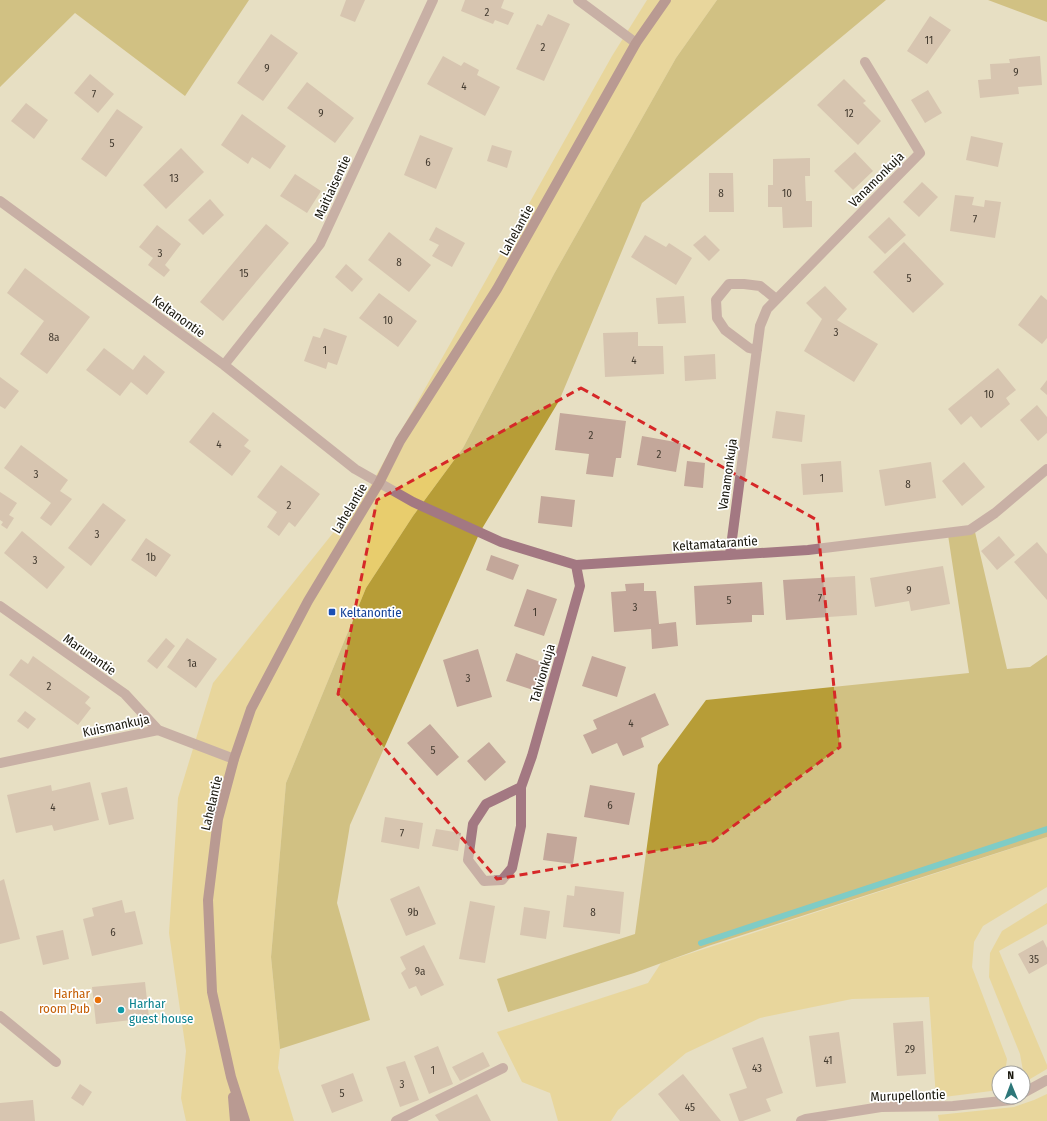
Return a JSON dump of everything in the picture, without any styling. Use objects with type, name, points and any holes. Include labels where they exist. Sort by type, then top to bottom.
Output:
[{"type":"main road","name":"Lahelantie","points":[[245,1121],[231,1077],[212,992],[208,900],[218,819],[234,759],[255,703],[308,601],[379,483],[400,441],[497,289],[636,43],[666,0]]},
{"type":"main road","name":"Lahelantie","points":[[231,1077],[235,1121]]},
{"type":"street","name":"Maitiaisentie","points":[[224,365],[320,244],[433,0]]},
{"type":"street","points":[[578,0],[636,43]]},
{"type":"street","name":"Vanamonkuja","points":[[730,554],[760,326],[766,309],[920,153],[865,62]]},
{"type":"street","name":"Keltanontie","points":[[0,201],[224,365],[355,469],[379,483]]},
{"type":"street","points":[[757,350],[749,348],[725,330],[717,318],[716,300],[729,284],[760,286],[776,299]]},
{"type":"street","name":"Keltamatarantie","points":[[379,483],[414,502],[501,542],[576,565],[808,550],[970,530],[995,513],[1047,469]]},
{"type":"street","name":"Talvionkuja","points":[[521,787],[486,804],[473,824],[468,860],[484,881],[502,880],[512,868],[521,826],[521,787],[532,756],[580,586],[576,565]]},
{"type":"street","name":"Marunantie","points":[[0,606],[125,694],[158,730]]},
{"type":"street","name":"Kuismankuja","points":[[0,763],[158,730],[234,759]]},
{"type":"street","points":[[0,1016],[56,1062]]},
{"type":"street","points":[[396,1121],[503,1068]]},
{"type":"street","points":[[1031,1089],[1047,1080]]},
{"type":"street","name":"Murupellontie","points":[[801,1121],[882,1107],[953,1106],[991,1102]]},
{"type":"highlighted area","points":[[581,388],[817,520],[840,747],[713,841],[497,879],[338,694],[377,500]]},
{"type":"shaded area","points":[[0,0],[249,0],[185,96],[75,13],[0,87]]},
{"type":"shaded area","points":[[647,0],[717,0],[676,58],[554,274],[463,448],[413,516],[366,588],[286,783],[271,957],[280,1049],[278,1068],[294,1121],[186,1121],[181,1098],[186,1051],[169,933],[178,798],[213,683],[369,488],[612,56]]},
{"type":"shaded area","points":[[717,0],[886,0],[642,203],[559,401],[480,532],[350,825],[337,903],[370,1020],[280,1049],[271,957],[286,783],[366,588],[413,516],[463,448],[554,274],[676,58]]},
{"type":"shaded area","points":[[988,0],[1047,0],[1047,22]]},
{"type":"shaded area","points":[[975,532],[1007,669],[1030,667],[1047,655],[1047,837],[708,946],[634,973],[508,1012],[497,979],[635,934],[658,765],[706,700],[969,673],[948,535]]},
{"type":"shaded area","points":[[1047,837],[1047,887],[983,926],[974,942],[972,967],[1007,1059],[1006,1065],[991,1065],[991,1091],[936,1098],[929,997],[852,999],[760,1018],[686,1053],[618,1110],[611,1121],[558,1121],[550,1093],[522,1082],[497,1032],[648,983],[661,963]]},
{"type":"shaded area","points":[[1047,903],[1047,924],[999,951],[1047,1065],[1047,1069],[1031,1078],[1031,1065],[1022,1065],[1020,1054],[989,977],[990,953],[1002,931]]},
{"type":"shaded area","points":[[1047,1094],[1047,1121],[939,1121],[938,1115],[1014,1107],[1020,1105],[1031,1105],[1031,1101]]},
{"type":"building","points":[[346,0],[365,0],[355,22],[340,16]]},
{"type":"building","points":[[465,0],[504,0],[501,8],[514,13],[508,25],[495,20],[493,24],[461,11]]},
{"type":"building","points":[[548,14],[570,24],[544,81],[516,69],[537,24],[542,26]]},
{"type":"building","points":[[930,16],[951,30],[927,64],[907,51]]},
{"type":"building","points":[[271,34],[298,53],[263,101],[237,83]]},
{"type":"building","points":[[443,56],[461,66],[464,62],[479,70],[477,75],[500,87],[485,116],[427,84]]},
{"type":"building","points":[[1040,56],[1042,85],[1018,87],[1019,94],[980,98],[978,80],[991,79],[990,64],[1010,63],[1009,59]]},
{"type":"building","points":[[90,74],[114,94],[98,113],[74,93]]},
{"type":"building","points":[[844,79],[866,101],[863,103],[881,121],[858,145],[817,105]]},
{"type":"building","points":[[307,82],[354,118],[335,143],[287,108]]},
{"type":"building","points":[[928,90],[942,113],[925,123],[911,100]]},
{"type":"building","points":[[26,103],[48,120],[34,139],[11,121]]},
{"type":"building","points":[[117,109],[143,127],[106,177],[81,159]]},
{"type":"building","points":[[242,114],[286,146],[270,169],[252,157],[248,164],[221,145]]},
{"type":"building","points":[[420,135],[453,148],[436,189],[404,175]]},
{"type":"building","points":[[971,136],[1003,143],[998,167],[966,160]]},
{"type":"building","points":[[492,145],[512,151],[507,168],[487,161]]},
{"type":"building","points":[[181,148],[204,172],[166,209],[143,185]]},
{"type":"building","points":[[855,152],[873,171],[853,190],[834,171]]},
{"type":"building","points":[[810,158],[810,176],[805,176],[806,201],[812,201],[812,227],[783,228],[782,207],[768,207],[768,185],[773,185],[773,159]]},
{"type":"building","points":[[709,173],[733,173],[734,212],[709,212]]},
{"type":"building","points":[[295,174],[321,191],[307,213],[280,196]]},
{"type":"building","points":[[922,182],[938,197],[919,217],[903,202]]},
{"type":"building","points":[[955,195],[974,197],[972,205],[984,207],[985,200],[1001,202],[995,238],[950,231]]},
{"type":"building","points":[[210,199],[224,215],[203,235],[188,220]]},
{"type":"building","points":[[889,217],[906,235],[885,254],[868,237]]},
{"type":"building","points":[[266,224],[289,243],[223,321],[200,302]]},
{"type":"building","points":[[157,225],[181,244],[165,265],[170,270],[164,277],[148,265],[153,258],[139,247]]},
{"type":"building","points":[[436,227],[465,243],[452,267],[432,256],[439,245],[429,240]]},
{"type":"building","points":[[389,232],[431,265],[409,292],[368,260]]},
{"type":"building","points":[[645,235],[666,247],[669,243],[692,258],[676,285],[631,257]]},
{"type":"building","points":[[705,235],[720,250],[709,261],[693,245]]},
{"type":"building","points":[[904,242],[944,284],[913,313],[873,272]]},
{"type":"building","points":[[346,264],[363,279],[352,292],[335,277]]},
{"type":"building","points":[[25,268],[90,317],[47,374],[20,354],[44,321],[7,293]]},
{"type":"building","points":[[825,286],[847,309],[837,320],[878,344],[854,382],[804,351],[822,319],[806,303]]},
{"type":"building","points":[[379,293],[417,321],[398,347],[359,318]]},
{"type":"building","points":[[1041,295],[1047,300],[1047,338],[1042,344],[1018,325]]},
{"type":"building","points":[[684,296],[686,323],[658,324],[656,298]]},
{"type":"building","points":[[324,328],[347,336],[337,365],[328,362],[326,369],[304,361],[313,336],[320,338]]},
{"type":"building","points":[[638,332],[638,346],[663,346],[664,374],[605,377],[603,333]]},
{"type":"building","points":[[104,348],[133,370],[144,355],[165,372],[147,395],[131,382],[120,396],[86,370]]},
{"type":"building","points":[[715,354],[716,379],[685,381],[684,356]]},
{"type":"building","points":[[998,368],[1016,390],[1006,398],[1010,404],[981,428],[971,416],[961,425],[948,409]]},
{"type":"building","points":[[0,377],[19,391],[5,409],[0,406]]},
{"type":"building","points":[[1047,380],[1047,395],[1040,389]]},
{"type":"building","points":[[1037,405],[1047,417],[1047,433],[1038,441],[1020,420]]},
{"type":"building","points":[[776,411],[805,415],[802,442],[772,438]]},
{"type":"building","points":[[213,412],[249,440],[244,446],[251,451],[232,476],[189,442]]},
{"type":"building","points":[[560,413],[626,421],[621,458],[616,458],[613,477],[586,474],[589,454],[555,450]]},
{"type":"building","points":[[642,436],[681,443],[676,472],[637,465]]},
{"type":"building","points":[[21,445],[68,480],[60,491],[72,499],[51,526],[40,518],[51,503],[4,468]]},
{"type":"building","points":[[687,461],[705,463],[703,488],[684,486]]},
{"type":"building","points":[[841,461],[843,492],[803,495],[801,464]]},
{"type":"building","points":[[931,462],[936,498],[885,506],[879,470]]},
{"type":"building","points":[[964,462],[985,487],[962,506],[942,481]]},
{"type":"building","points":[[281,465],[320,494],[295,527],[289,522],[279,536],[267,527],[277,512],[257,497]]},
{"type":"building","points":[[0,492],[17,503],[9,515],[14,518],[7,529],[1,525],[3,522],[0,520]]},
{"type":"building","points":[[541,496],[575,500],[572,527],[538,523]]},
{"type":"building","points":[[103,503],[126,520],[91,566],[68,548]]},
{"type":"building","points":[[22,531],[65,567],[47,589],[4,553]]},
{"type":"building","points":[[999,536],[1015,555],[997,570],[981,551]]},
{"type":"building","points":[[146,538],[171,555],[156,577],[131,560]]},
{"type":"building","points":[[1037,542],[1047,554],[1047,600],[1014,562]]},
{"type":"building","points":[[491,555],[519,565],[513,580],[486,570]]},
{"type":"building","points":[[943,566],[950,604],[911,611],[909,601],[875,607],[870,578]]},
{"type":"building","points":[[855,576],[857,615],[786,620],[783,580]]},
{"type":"building","points":[[762,582],[764,615],[752,615],[752,622],[696,625],[694,586]]},
{"type":"building","points":[[644,583],[644,591],[656,591],[659,624],[676,622],[678,646],[652,649],[651,629],[614,632],[611,592],[626,591],[625,584]]},
{"type":"building","points":[[527,589],[557,599],[544,636],[514,626]]},
{"type":"building","points":[[166,638],[175,646],[157,669],[147,661]]},
{"type":"building","points":[[187,638],[217,659],[196,688],[167,667]]},
{"type":"building","points":[[478,649],[492,697],[457,707],[443,660]]},
{"type":"building","points":[[516,653],[543,663],[533,690],[506,681]]},
{"type":"building","points":[[33,656],[90,697],[85,703],[91,708],[78,725],[9,675],[21,659],[28,664]]},
{"type":"building","points":[[592,656],[626,667],[617,697],[582,686]]},
{"type":"building","points":[[655,693],[669,725],[641,738],[644,747],[623,756],[617,743],[592,754],[583,735],[597,729],[593,720]]},
{"type":"building","points":[[25,711],[36,719],[28,729],[17,721]]},
{"type":"building","points":[[430,724],[459,757],[437,776],[407,743]]},
{"type":"building","points":[[489,742],[506,762],[485,781],[467,761]]},
{"type":"building","points":[[90,782],[99,820],[54,831],[52,825],[16,833],[7,795],[51,785],[52,791]]},
{"type":"building","points":[[590,785],[635,793],[629,825],[584,817]]},
{"type":"building","points":[[127,787],[134,819],[109,825],[101,793]]},
{"type":"building","points":[[385,817],[423,823],[419,849],[381,842]]},
{"type":"building","points":[[436,829],[461,833],[458,851],[432,846]]},
{"type":"building","points":[[547,833],[577,837],[573,864],[543,860]]},
{"type":"building","points":[[4,879],[20,939],[0,944],[0,881]]},
{"type":"building","points":[[419,886],[436,924],[406,936],[390,899]]},
{"type":"building","points":[[575,886],[624,892],[620,934],[563,927],[567,895],[574,896]]},
{"type":"building","points":[[122,900],[125,913],[135,911],[143,944],[92,956],[83,919],[94,916],[92,908]]},
{"type":"building","points":[[470,901],[495,906],[485,963],[459,959]]},
{"type":"building","points":[[524,907],[550,911],[546,939],[520,935]]},
{"type":"building","points":[[63,930],[69,959],[43,965],[36,936]]},
{"type":"building","points":[[1043,940],[1047,948],[1047,964],[1029,974],[1018,954]]},
{"type":"building","points":[[424,945],[444,985],[421,996],[416,986],[409,989],[401,973],[406,969],[400,957]]},
{"type":"building","name":"Harhar guest house","points":[[145,982],[149,1018],[96,1024],[92,987]]},
{"type":"building","points":[[923,1021],[926,1074],[897,1076],[893,1023]]},
{"type":"building","points":[[839,1032],[846,1083],[816,1087],[809,1036]]},
{"type":"building","points":[[763,1037],[783,1093],[766,1099],[771,1111],[739,1121],[729,1094],[747,1088],[732,1048]]},
{"type":"building","points":[[438,1046],[453,1084],[429,1094],[414,1056]]},
{"type":"building","points":[[483,1052],[490,1066],[460,1081],[452,1067]]},
{"type":"building","points":[[405,1061],[419,1100],[400,1107],[386,1067]]},
{"type":"building","points":[[353,1073],[363,1101],[332,1113],[321,1085]]},
{"type":"building","points":[[683,1074],[721,1121],[680,1121],[658,1094]]},
{"type":"building","points":[[80,1084],[92,1092],[83,1106],[71,1098]]},
{"type":"building","points":[[477,1094],[491,1121],[439,1121],[435,1115]]},
{"type":"building","points":[[33,1100],[35,1121],[0,1121],[0,1103]]},
{"type":"waterway","points":[[701,943],[1047,829]]},
{"type":"place","name":"Keltanontie","points":[[332,612]]},
{"type":"place","name":"Harhar room Pub","points":[[98,1000]]},
{"type":"place","name":"Harhar guest house","points":[[121,1010]]}]
